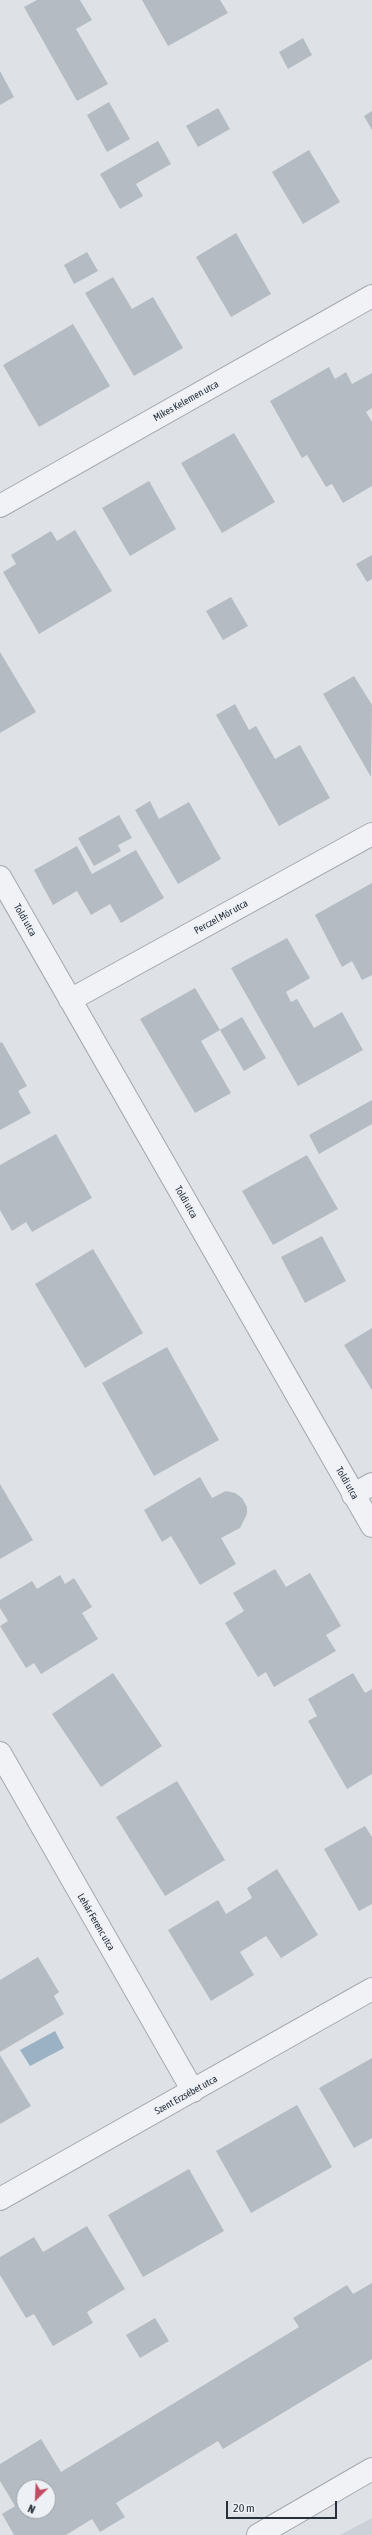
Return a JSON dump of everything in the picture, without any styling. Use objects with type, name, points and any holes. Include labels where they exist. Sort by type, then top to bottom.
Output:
[{"type":"street","name":"Mikes Kelemen utca","points":[[0,506],[372,296]]},
{"type":"street","name":"Perczel Mór utca","points":[[70,1000],[372,834]]},
{"type":"street","name":"Toldi utca","points":[[0,877],[372,1526]]},
{"type":"street","points":[[353,1495],[372,1484]]},
{"type":"street","name":"Lehár Ferenc utca","points":[[0,1753],[192,2092]]},
{"type":"street","name":"Szent Erzsébet utca","points":[[0,2199],[192,2092],[372,1989]]},
{"type":"street","points":[[258,2535],[372,2469]]},
{"type":"shaded area","points":[[372,2518],[372,2535],[340,2535]]},
{"type":"water","points":[[55,2031],[64,2048],[30,2066],[20,2050]]},
{"type":"building","points":[[37,0],[80,0],[92,20],[76,29],[108,84],[77,101],[24,7]]},
{"type":"building","points":[[142,0],[220,0],[228,13],[168,46]]},
{"type":"building","points":[[303,38],[312,55],[288,69],[279,52]]},
{"type":"building","points":[[0,71],[14,97],[0,105]]},
{"type":"building","points":[[109,102],[130,139],[107,152],[87,115]]},
{"type":"building","points":[[218,108],[230,129],[198,147],[186,126]]},
{"type":"building","points":[[372,111],[372,130],[364,116]]},
{"type":"building","points":[[158,141],[171,164],[136,184],[143,196],[120,209],[100,174]]},
{"type":"building","points":[[309,150],[340,202],[303,224],[272,172]]},
{"type":"building","points":[[236,233],[271,294],[231,317],[196,257]]},
{"type":"building","points":[[87,252],[98,271],[74,284],[64,265]]},
{"type":"building","points":[[113,277],[132,309],[153,297],[183,348],[134,376],[85,293]]},
{"type":"building","points":[[73,324],[110,386],[39,427],[3,365]]},
{"type":"building","points":[[329,367],[335,379],[346,372],[352,384],[372,373],[372,408],[366,412],[372,422],[372,486],[343,503],[332,484],[326,487],[307,455],[302,458],[270,401]]},
{"type":"building","points":[[234,433],[275,502],[222,533],[181,463]]},
{"type":"building","points":[[149,481],[176,529],[130,556],[102,508]]},
{"type":"building","points":[[75,530],[112,591],[39,634],[3,572],[16,564],[11,555],[51,531],[57,541]]},
{"type":"building","points":[[372,555],[372,579],[367,582],[356,564]]},
{"type":"building","points":[[231,597],[248,626],[223,640],[206,611]]},
{"type":"building","points":[[0,652],[36,712],[0,733]]},
{"type":"building","points":[[354,676],[372,705],[371,777],[323,694]]},
{"type":"building","points":[[235,704],[249,730],[256,726],[275,759],[300,745],[330,798],[279,826],[216,715]]},
{"type":"building","points":[[150,801],[159,819],[189,802],[221,859],[178,884],[135,810]]},
{"type":"building","points":[[119,815],[132,838],[118,845],[121,851],[94,866],[78,838]]},
{"type":"building","points":[[77,846],[92,874],[136,850],[164,898],[121,923],[110,904],[91,915],[77,891],[53,905],[34,870]]},
{"type":"building","points":[[372,883],[372,975],[362,980],[352,961],[342,967],[315,915]]},
{"type":"building","points":[[287,938],[310,978],[286,992],[291,1002],[297,999],[314,1028],[342,1012],[363,1050],[298,1086],[231,968]]},
{"type":"building","points":[[195,988],[220,1030],[201,1041],[231,1093],[195,1113],[140,1019]]},
{"type":"building","points":[[242,1017],[266,1058],[244,1071],[220,1030]]},
{"type":"building","points":[[2,1042],[27,1086],[18,1091],[31,1113],[0,1130],[0,1043]]},
{"type":"building","points":[[372,1100],[372,1124],[319,1154],[309,1135]]},
{"type":"building","points":[[56,1134],[92,1198],[32,1232],[26,1222],[12,1231],[0,1210],[0,1165]]},
{"type":"building","points":[[307,1155],[338,1209],[273,1245],[242,1191]]},
{"type":"building","points":[[322,1236],[346,1281],[305,1303],[281,1257]]},
{"type":"building","points":[[93,1249],[143,1333],[85,1368],[35,1284]]},
{"type":"building","points":[[372,1328],[372,1390],[344,1345]]},
{"type":"building","points":[[167,1347],[219,1440],[154,1476],[102,1383]]},
{"type":"building","points":[[200,1477],[212,1498],[226,1491],[235,1493],[242,1498],[247,1507],[247,1514],[240,1528],[221,1538],[236,1564],[200,1585],[171,1536],[162,1542],[144,1510]]},
{"type":"building","points":[[0,1484],[33,1540],[0,1559]]},
{"type":"building","points":[[275,1569],[286,1587],[310,1573],[341,1626],[326,1635],[336,1651],[274,1687],[266,1672],[258,1677],[225,1623],[244,1611],[233,1593]]},
{"type":"building","points":[[60,1575],[65,1584],[74,1578],[92,1607],[82,1613],[98,1639],[41,1674],[34,1663],[26,1668],[0,1626],[8,1621],[0,1608],[0,1600],[32,1581],[37,1589]]},
{"type":"building","points":[[113,1673],[162,1746],[101,1787],[52,1714]]},
{"type":"building","points":[[353,1673],[365,1693],[372,1689],[372,1774],[347,1789],[308,1721],[317,1716],[308,1699]]},
{"type":"building","points":[[177,1781],[225,1860],[165,1896],[116,1817]]},
{"type":"building","points":[[365,1826],[372,1837],[372,1904],[359,1911],[324,1849]]},
{"type":"building","points":[[277,1869],[318,1935],[281,1958],[266,1936],[240,1952],[254,1975],[211,2001],[168,1930],[218,1900],[226,1914],[252,1898],[247,1888]]},
{"type":"building","points":[[38,1957],[59,1992],[54,1996],[64,2014],[0,2052],[0,1980]]},
{"type":"building","points":[[0,2055],[31,2106],[0,2124]]},
{"type":"building","points":[[372,2058],[372,2138],[354,2148],[319,2088]]},
{"type":"building","points":[[297,2105],[332,2167],[251,2213],[216,2151]]},
{"type":"building","points":[[189,2169],[224,2231],[143,2277],[108,2215]]},
{"type":"building","points":[[87,2226],[125,2289],[87,2312],[93,2323],[53,2346],[34,2314],[26,2318],[0,2275],[0,2257],[34,2237],[43,2252]]},
{"type":"building","points":[[372,2283],[372,2359],[223,2449],[218,2441],[116,2503],[125,2517],[100,2532],[92,2519],[66,2535],[14,2535],[2,2514],[15,2506],[0,2481],[0,2464],[41,2439],[61,2472],[299,2327],[293,2318],[347,2285],[353,2294]]},
{"type":"building","points":[[155,2318],[169,2341],[140,2358],[126,2335]]}]
